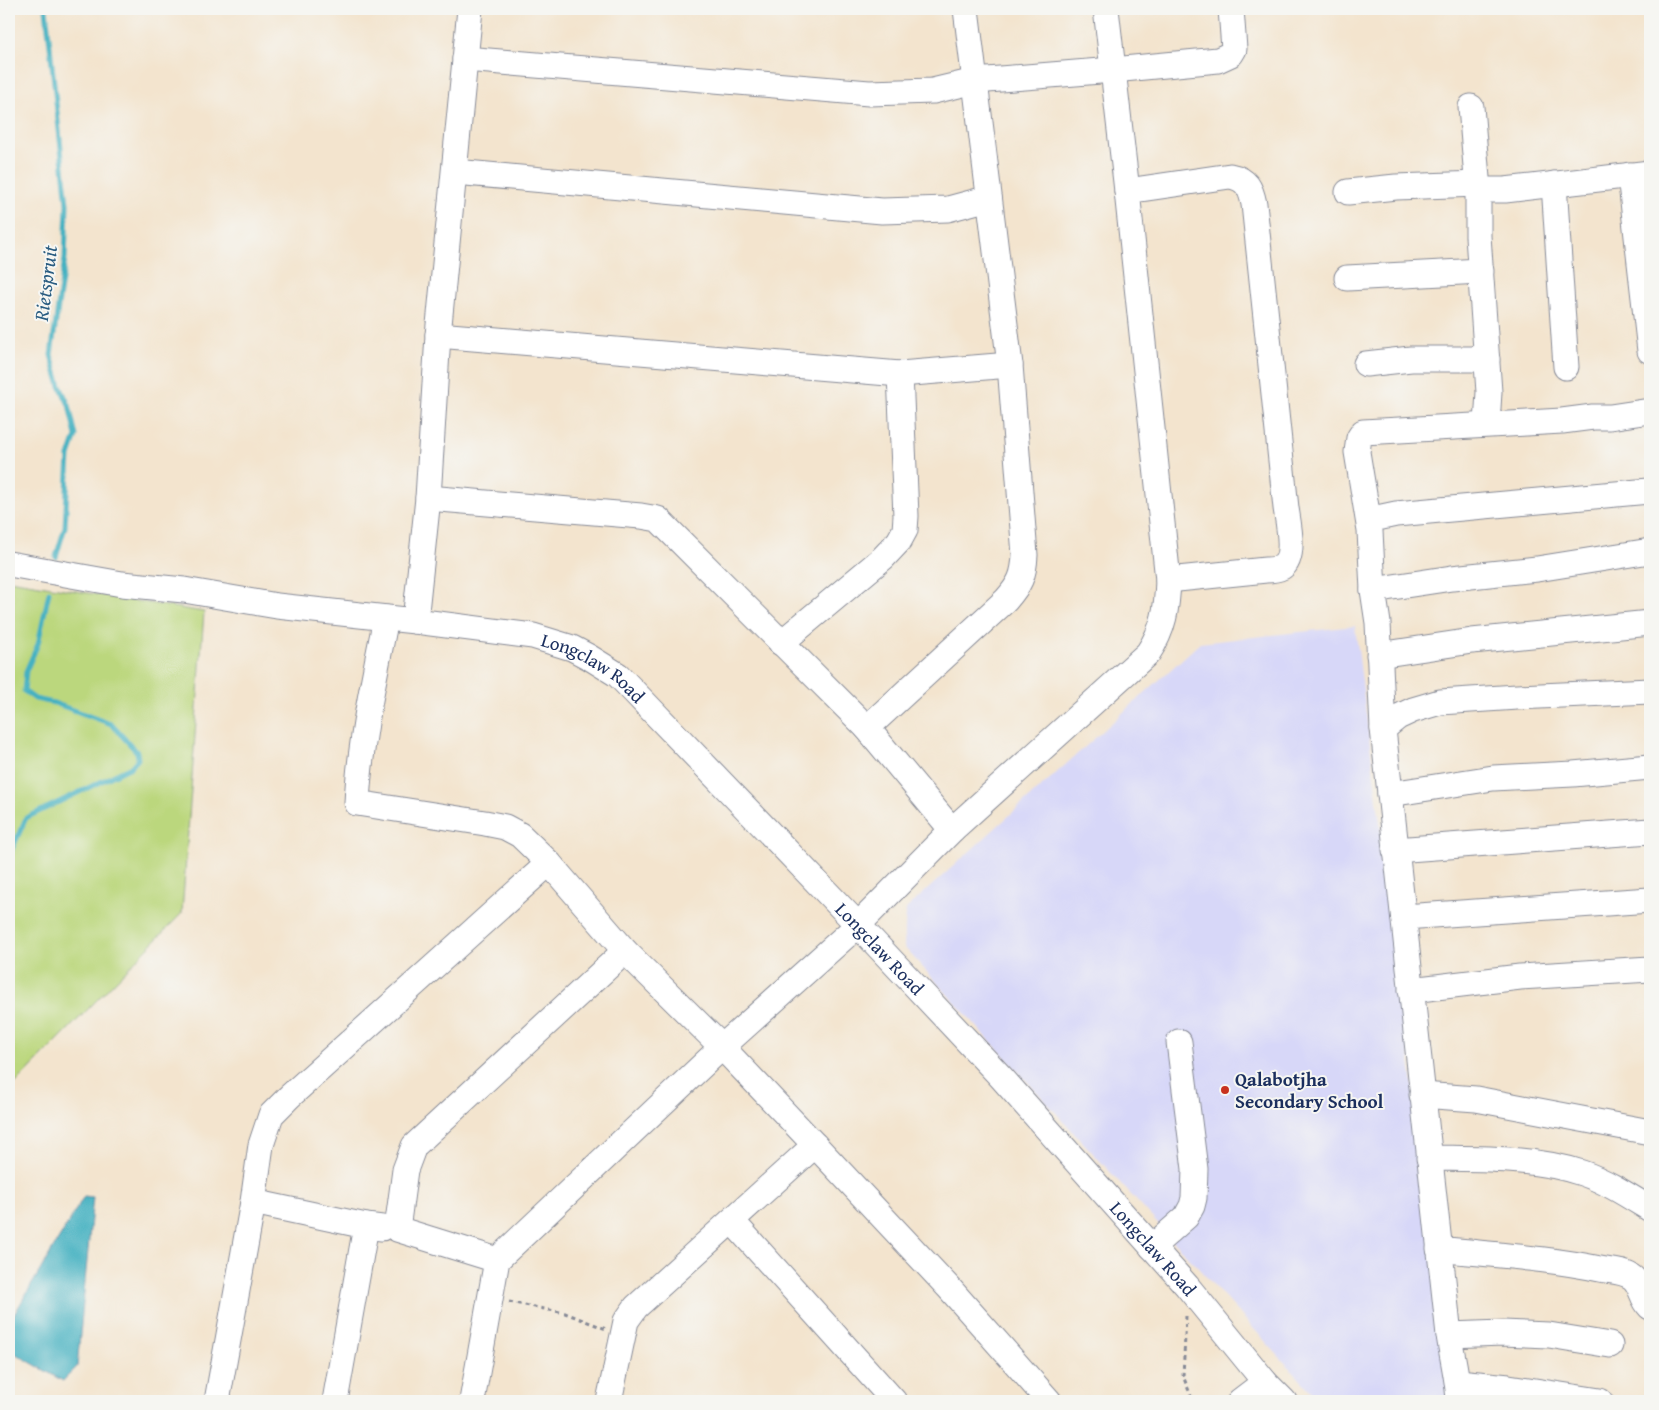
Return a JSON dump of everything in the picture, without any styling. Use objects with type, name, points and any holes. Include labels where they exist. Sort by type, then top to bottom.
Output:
[{"type":"street","points":[[470,9],[438,335],[428,498],[401,620],[368,712],[358,780],[357,803],[505,827],[520,836],[549,863],[625,951],[722,1048],[950,1289],[1049,1401]]},
{"type":"street","points":[[867,728],[1006,600],[1021,580],[1024,571],[1025,555],[1010,365],[966,9]]},
{"type":"street","points":[[472,1401],[497,1260],[722,1048],[858,925],[952,830],[1148,653],[1158,638],[1167,602],[1168,580],[1106,9]]},
{"type":"street","points":[[465,59],[869,93],[933,91],[975,81],[1218,60],[1234,52],[1231,9]]},
{"type":"street","points":[[1471,107],[1478,187],[1478,236],[1489,392],[1488,424]]},
{"type":"street","points":[[455,172],[882,211],[948,209],[989,198]]},
{"type":"street","points":[[1348,192],[1396,187],[1478,187],[1505,190],[1640,174],[1650,351]]},
{"type":"street","points":[[1127,191],[1230,176],[1242,180],[1249,187],[1254,204],[1290,551],[1287,561],[1281,568],[1168,580]]},
{"type":"street","points":[[1554,184],[1566,367]]},
{"type":"street","points":[[1347,278],[1481,271]]},
{"type":"street","points":[[438,335],[900,374],[1010,365]]},
{"type":"street","points":[[1366,364],[1411,359],[1487,359]]},
{"type":"street","points":[[782,643],[883,558],[899,541],[905,530],[900,374]]},
{"type":"street","points":[[1600,1401],[1508,1387],[1459,1392],[1448,1335],[1404,917],[1395,850],[1383,730],[1378,623],[1373,590],[1368,518],[1357,452],[1359,438],[1363,432],[1562,421],[1650,411]]},
{"type":"street","points":[[1368,518],[1649,491]]},
{"type":"street","points":[[428,498],[658,519],[867,728],[952,830]]},
{"type":"street","points":[[1373,590],[1650,551]]},
{"type":"street","name":"Longclaw Road","points":[[9,564],[122,584],[184,590],[276,606],[533,636],[572,648],[618,675],[1001,1077],[1187,1286],[1265,1382],[1284,1401]]},
{"type":"street","points":[[1379,655],[1472,641],[1650,623]]},
{"type":"street","points":[[1383,730],[1398,717],[1413,710],[1440,702],[1650,691]]},
{"type":"street","points":[[1390,794],[1493,778],[1573,774],[1650,767]]},
{"type":"street","points":[[1395,850],[1650,831]]},
{"type":"street","points":[[217,1401],[253,1202],[261,1145],[271,1115],[549,863]]},
{"type":"street","points":[[1404,917],[1650,900]]},
{"type":"street","points":[[397,1229],[405,1170],[414,1146],[625,951]]},
{"type":"street","points":[[1411,990],[1520,977],[1650,969]]},
{"type":"street","points":[[1152,1247],[1186,1217],[1194,1198],[1194,1169],[1179,1042]]},
{"type":"street","points":[[1422,1095],[1476,1099],[1650,1132]]},
{"type":"street","points":[[609,1401],[626,1321],[636,1307],[815,1145]]},
{"type":"street","points":[[1429,1158],[1513,1160],[1553,1166],[1583,1174],[1618,1190],[1650,1209]]},
{"type":"street","points":[[253,1202],[366,1226],[397,1229],[497,1260]]},
{"type":"street","points":[[732,1221],[894,1401]]},
{"type":"street","points":[[335,1401],[366,1226]]},
{"type":"street","points":[[1439,1249],[1580,1265],[1622,1273],[1632,1277],[1638,1283],[1642,1297],[1650,1307]]},
{"type":"street","points":[[1448,1335],[1502,1333],[1549,1335],[1610,1344]]},
{"type":"street","points":[[1240,1401],[1265,1382]]},
{"type":"path","points":[[1187,1286],[1183,1376],[1192,1401]]},
{"type":"path","points":[[491,1298],[565,1313],[623,1335]]},
{"type":"shaded area","name":"Qalabotjha Secondary School","points":[[1355,626],[1453,1401],[1320,1401],[904,947],[906,909],[1200,643]]},
{"type":"green space","points":[[9,580],[204,612],[182,913],[9,1090]]},
{"type":"water","points":[[84,1196],[93,1197],[77,1367],[63,1381],[9,1350],[9,1323]]},
{"type":"waterway","name":"Rietspruit","points":[[46,9],[67,204],[65,258],[51,355],[60,386],[69,405],[76,436],[69,456],[65,527],[56,557]]},
{"type":"waterway","points":[[9,856],[26,818],[131,767],[138,759],[137,752],[111,724],[54,703],[35,699],[24,691],[26,671],[38,644],[49,592]]},
{"type":"place","name":"Qalabotjha Secondary School","points":[[1225,1090]]}]
